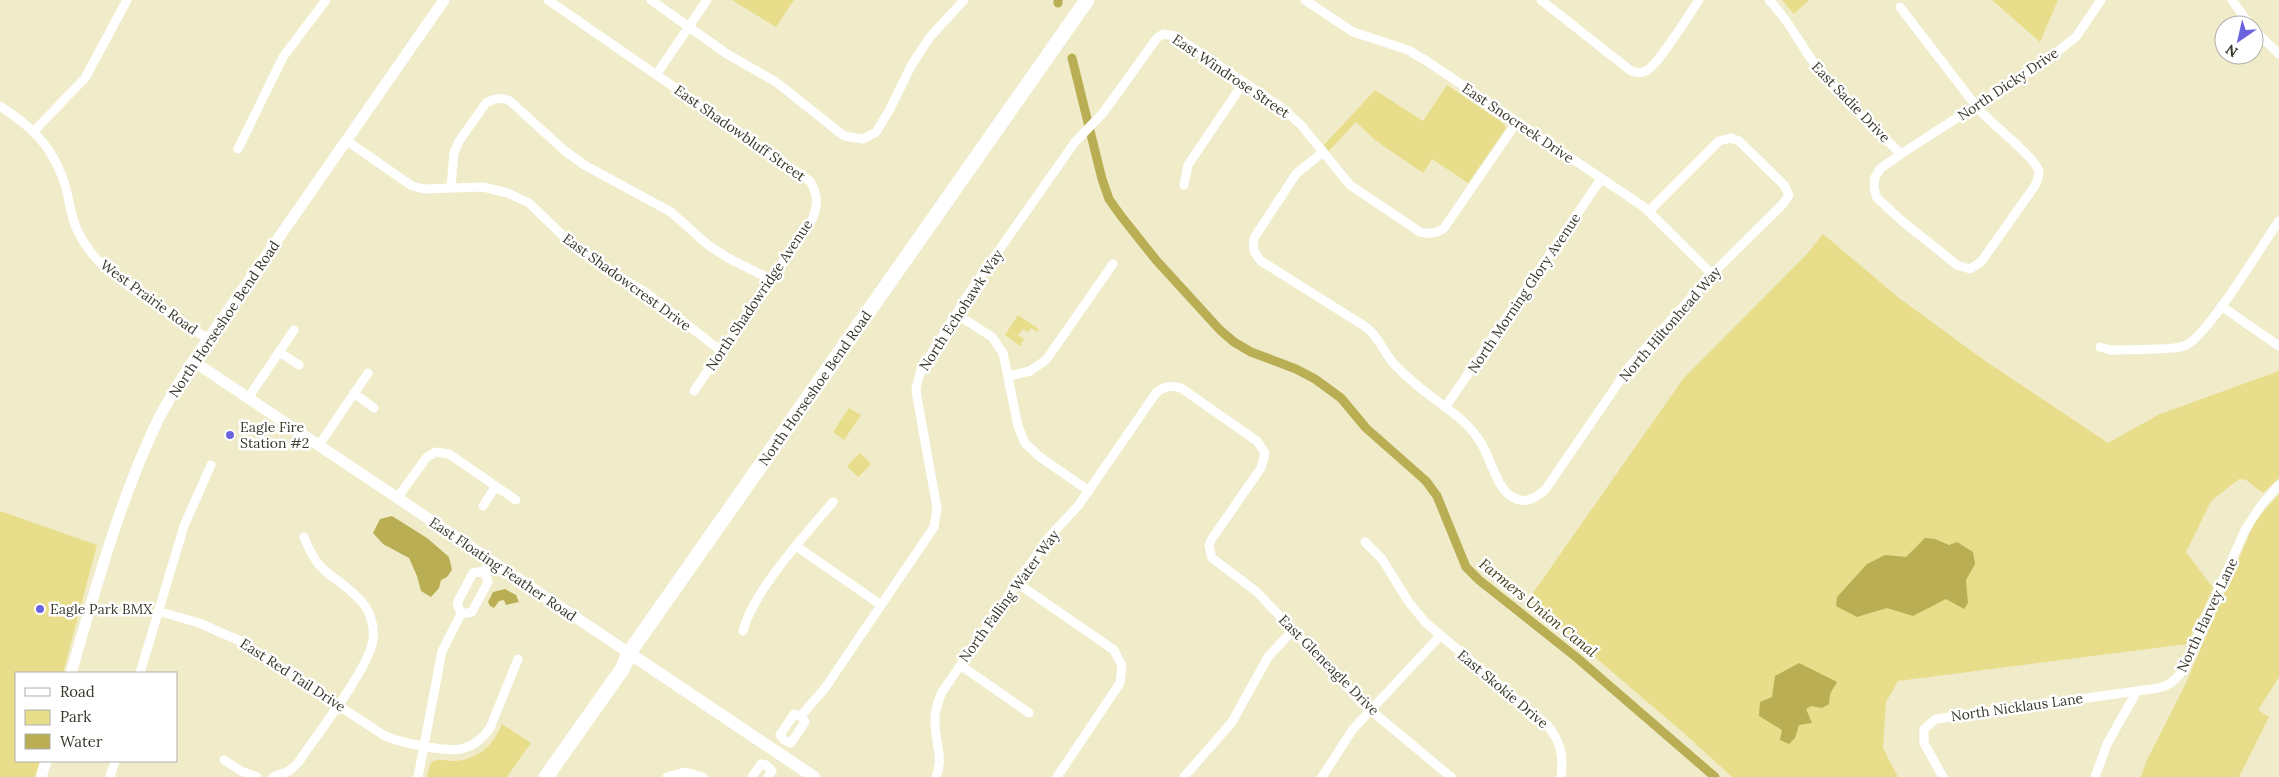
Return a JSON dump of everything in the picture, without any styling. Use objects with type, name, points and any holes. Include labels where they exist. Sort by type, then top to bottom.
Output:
[{"type":"highway","name":"North Horseshoe Bend Road","points":[[546,777],[623,668],[629,653],[1087,0]]},
{"type":"main road","name":"East Floating Feather Road","points":[[629,653],[814,777]]},
{"type":"street","points":[[34,131],[71,95],[85,78],[127,0]]},
{"type":"street","points":[[238,149],[283,57],[326,0]]},
{"type":"street","name":"North Horseshoe Bend Road","points":[[71,672],[108,547],[125,497],[158,420],[193,361],[444,0]]},
{"type":"street","name":"East Shadowbluff Street","points":[[548,0],[810,181],[818,197]]},
{"type":"street","points":[[651,0],[727,54],[776,82],[844,136],[863,139],[876,132],[890,109],[911,66],[930,37],[964,0]]},
{"type":"street","points":[[656,75],[707,0]]},
{"type":"street","name":"East Snocreek Drive","points":[[1305,0],[1353,32],[1408,50],[1426,60],[1648,212],[1712,274]]},
{"type":"street","points":[[1541,0],[1631,71],[1643,73],[1654,64],[1699,0]]},
{"type":"street","name":"East Sadie Drive","points":[[1769,0],[1786,20],[1824,76],[1901,154]]},
{"type":"street","name":"North Dicky Drive","points":[[1976,106],[1984,118],[2034,161],[2039,172],[2036,184],[1981,262],[1970,269],[1957,265],[1902,221],[1878,198],[1874,188],[1875,177],[1881,168],[1901,154],[2045,61],[2076,37],[2101,0]]},
{"type":"street","points":[[2232,0],[2243,15]]},
{"type":"street","points":[[1900,8],[1976,106]]},
{"type":"street","name":"East Windrose Street","points":[[1162,34],[1176,36],[1293,117],[1350,186],[1420,232],[1433,234],[1444,228],[1517,122]]},
{"type":"street","name":"North Echohawk Way","points":[[752,777],[760,764],[766,766],[784,740],[791,743],[805,722],[801,716],[825,688],[929,535],[936,518],[936,500],[916,388],[921,370],[956,314],[1075,142],[1095,121],[1152,42],[1162,34]]},
{"type":"street","points":[[2264,40],[2279,54]]},
{"type":"street","points":[[1184,185],[1188,165],[1244,82]]},
{"type":"street","points":[[451,187],[454,153],[459,141],[486,103],[499,98],[510,101],[565,151],[586,166],[671,212],[708,245],[770,280]]},
{"type":"street","name":"West Prairie Road","points":[[0,106],[34,131],[53,157],[62,177],[76,230],[88,250],[106,268],[208,339]]},
{"type":"street","name":"North Hiltonhead Way","points":[[1446,406],[1465,423],[1481,442],[1504,490],[1511,497],[1521,500],[1534,499],[1545,490],[1630,366],[1712,274],[1783,204],[1789,195],[1784,186],[1739,141],[1731,138],[1719,141],[1648,212]]},
{"type":"street","name":"East Shadowcrest Drive","points":[[347,140],[412,186],[424,189],[483,187],[508,193],[529,203],[580,252],[648,294],[721,351]]},
{"type":"street","points":[[1323,152],[1296,174],[1254,238],[1252,247],[1261,261],[1378,336],[1394,364],[1428,395],[1446,406]]},
{"type":"street","name":"North Morning Glory Avenue","points":[[1446,406],[1601,179]]},
{"type":"street","name":"North Shadowridge Avenue","points":[[694,391],[813,218],[818,197]]},
{"type":"street","points":[[2100,347],[2110,350],[2183,346],[2196,339],[2222,306],[2279,221]]},
{"type":"street","points":[[1009,376],[1030,371],[1046,360],[1113,264]]},
{"type":"street","points":[[2222,306],[2279,346]]},
{"type":"street","points":[[956,314],[992,337],[1004,353],[1018,426],[1025,443],[1040,457],[1088,491]]},
{"type":"street","points":[[248,398],[294,330]]},
{"type":"street","points":[[280,352],[299,365]]},
{"type":"street","name":"East Floating Feather Road","points":[[193,361],[629,653]]},
{"type":"street","points":[[319,445],[368,372]]},
{"type":"street","name":"North Falling Water Way","points":[[936,777],[940,754],[935,723],[936,705],[942,692],[1049,537],[1078,506],[1156,393],[1167,386],[1181,388],[1257,441],[1265,453],[1261,468],[1212,540],[1209,552]]},
{"type":"street","points":[[354,393],[374,408]]},
{"type":"street","points":[[397,498],[427,457],[436,452],[449,454],[516,500]]},
{"type":"street","points":[[140,672],[184,526],[211,465]]},
{"type":"street","name":"North Harvey Lane","points":[[2137,691],[2164,687],[2176,681],[2184,670],[2245,530],[2262,504],[2279,485]]},
{"type":"street","points":[[483,506],[496,486]]},
{"type":"street","points":[[743,631],[750,611],[796,546],[832,502]]},
{"type":"street","points":[[273,777],[289,771],[298,762],[366,662],[373,640],[373,627],[366,607],[358,598],[321,569],[310,553],[304,537]]},
{"type":"street","name":"East Skokie Drive","points":[[1366,542],[1382,559],[1414,608],[1440,636],[1548,726],[1556,735],[1561,747],[1563,764],[1561,777]]},
{"type":"street","points":[[796,546],[881,605]]},
{"type":"street","name":"East Gleneagle Drive","points":[[1209,552],[1216,562],[1257,592],[1370,709],[1451,777]]},
{"type":"street","points":[[418,777],[442,651],[460,614],[457,603],[473,574],[484,571],[490,560]]},
{"type":"street","points":[[460,614],[472,612],[488,582],[484,571]]},
{"type":"street","points":[[1017,583],[1114,650],[1122,666],[1120,684],[1057,777]]},
{"type":"street","name":"East Red Tail Drive","points":[[158,612],[199,623],[238,640],[385,736],[397,741],[423,746],[455,750],[476,744],[490,728],[518,660]]},
{"type":"street","points":[[1184,777],[1232,722],[1268,657],[1293,630]]},
{"type":"street","points":[[1322,777],[1352,729],[1440,636]]},
{"type":"street","points":[[960,665],[1029,713]]},
{"type":"street","points":[[2095,777],[2107,744],[2137,691]]},
{"type":"street","name":"North Nicklaus Lane","points":[[1943,777],[1924,743],[1924,729],[1936,719],[2137,691]]},
{"type":"street","points":[[224,760],[241,771],[257,777]]},
{"type":"street","points":[[41,777],[46,762]]},
{"type":"street","points":[[110,777],[115,762]]},
{"type":"street","points":[[766,766],[772,771],[768,777]]},
{"type":"street","points":[[666,777],[685,772],[703,777]]},
{"type":"green space","points":[[732,0],[794,0],[776,27]]},
{"type":"green space","points":[[1782,0],[1809,0],[1794,14]]},
{"type":"green space","points":[[1992,0],[2058,0],[2040,42]]},
{"type":"green space","points":[[1447,85],[1503,123],[1506,128],[1468,183],[1432,159],[1423,173],[1375,140],[1356,122],[1329,151],[1324,145],[1375,90],[1423,121]]},
{"type":"green space","points":[[1823,234],[1899,298],[1984,360],[2108,443],[2160,414],[2279,371],[2279,478],[2263,493],[2246,480],[2239,479],[2211,501],[2186,552],[2213,588],[2187,644],[1898,681],[1886,702],[1883,748],[1898,777],[1732,777],[1685,734],[1528,600],[1683,379],[1807,254]]},
{"type":"green space","points":[[1018,315],[1039,329],[1037,332],[1031,328],[1028,332],[1023,329],[1018,335],[1024,339],[1020,346],[1005,335]]},
{"type":"green space","points":[[849,408],[861,415],[844,440],[833,432]]},
{"type":"green space","points":[[860,453],[871,464],[858,477],[847,466]]},
{"type":"green space","points":[[2279,494],[2279,677],[2258,710],[2269,717],[2239,777],[2141,777],[2146,762],[2186,683],[2255,521]]},
{"type":"green space","name":"Eagle Park BMX","points":[[0,511],[97,545],[63,672],[15,672],[15,762],[41,762],[37,777],[0,777]]},
{"type":"green space","points":[[502,724],[531,743],[507,777],[427,777],[430,764],[435,761],[461,760],[483,751],[494,739]]},
{"type":"water","points":[[392,516],[427,538],[449,557],[452,570],[447,577],[441,580],[439,588],[431,597],[421,591],[409,558],[383,544],[373,533],[380,519]]},
{"type":"water","points":[[1925,538],[1935,539],[1949,545],[1957,542],[1973,552],[1975,564],[1966,580],[1968,603],[1964,609],[1946,599],[1913,616],[1887,608],[1857,617],[1836,606],[1837,597],[1867,564],[1885,555],[1906,557]]},
{"type":"water","points":[[505,589],[516,595],[519,602],[506,605],[504,600],[499,601],[494,608],[490,606],[488,602],[493,592]]},
{"type":"water","points":[[1799,663],[1837,682],[1830,694],[1829,704],[1822,708],[1811,706],[1806,709],[1812,723],[1799,725],[1795,738],[1789,744],[1780,740],[1782,730],[1759,716],[1760,702],[1772,697],[1775,676]]},
{"type":"waterway","name":"Farmers Union Canal","points":[[1072,58],[1102,179],[1109,199],[1156,260],[1220,330],[1234,342],[1251,352],[1296,369],[1315,379],[1341,398],[1366,428],[1426,481],[1437,496],[1466,567],[1479,580],[1576,657],[1715,777]]},
{"type":"place","name":"Eagle Fire Station #2","points":[[230,435]]},
{"type":"place","name":"Eagle Park BMX","points":[[40,609]]}]
